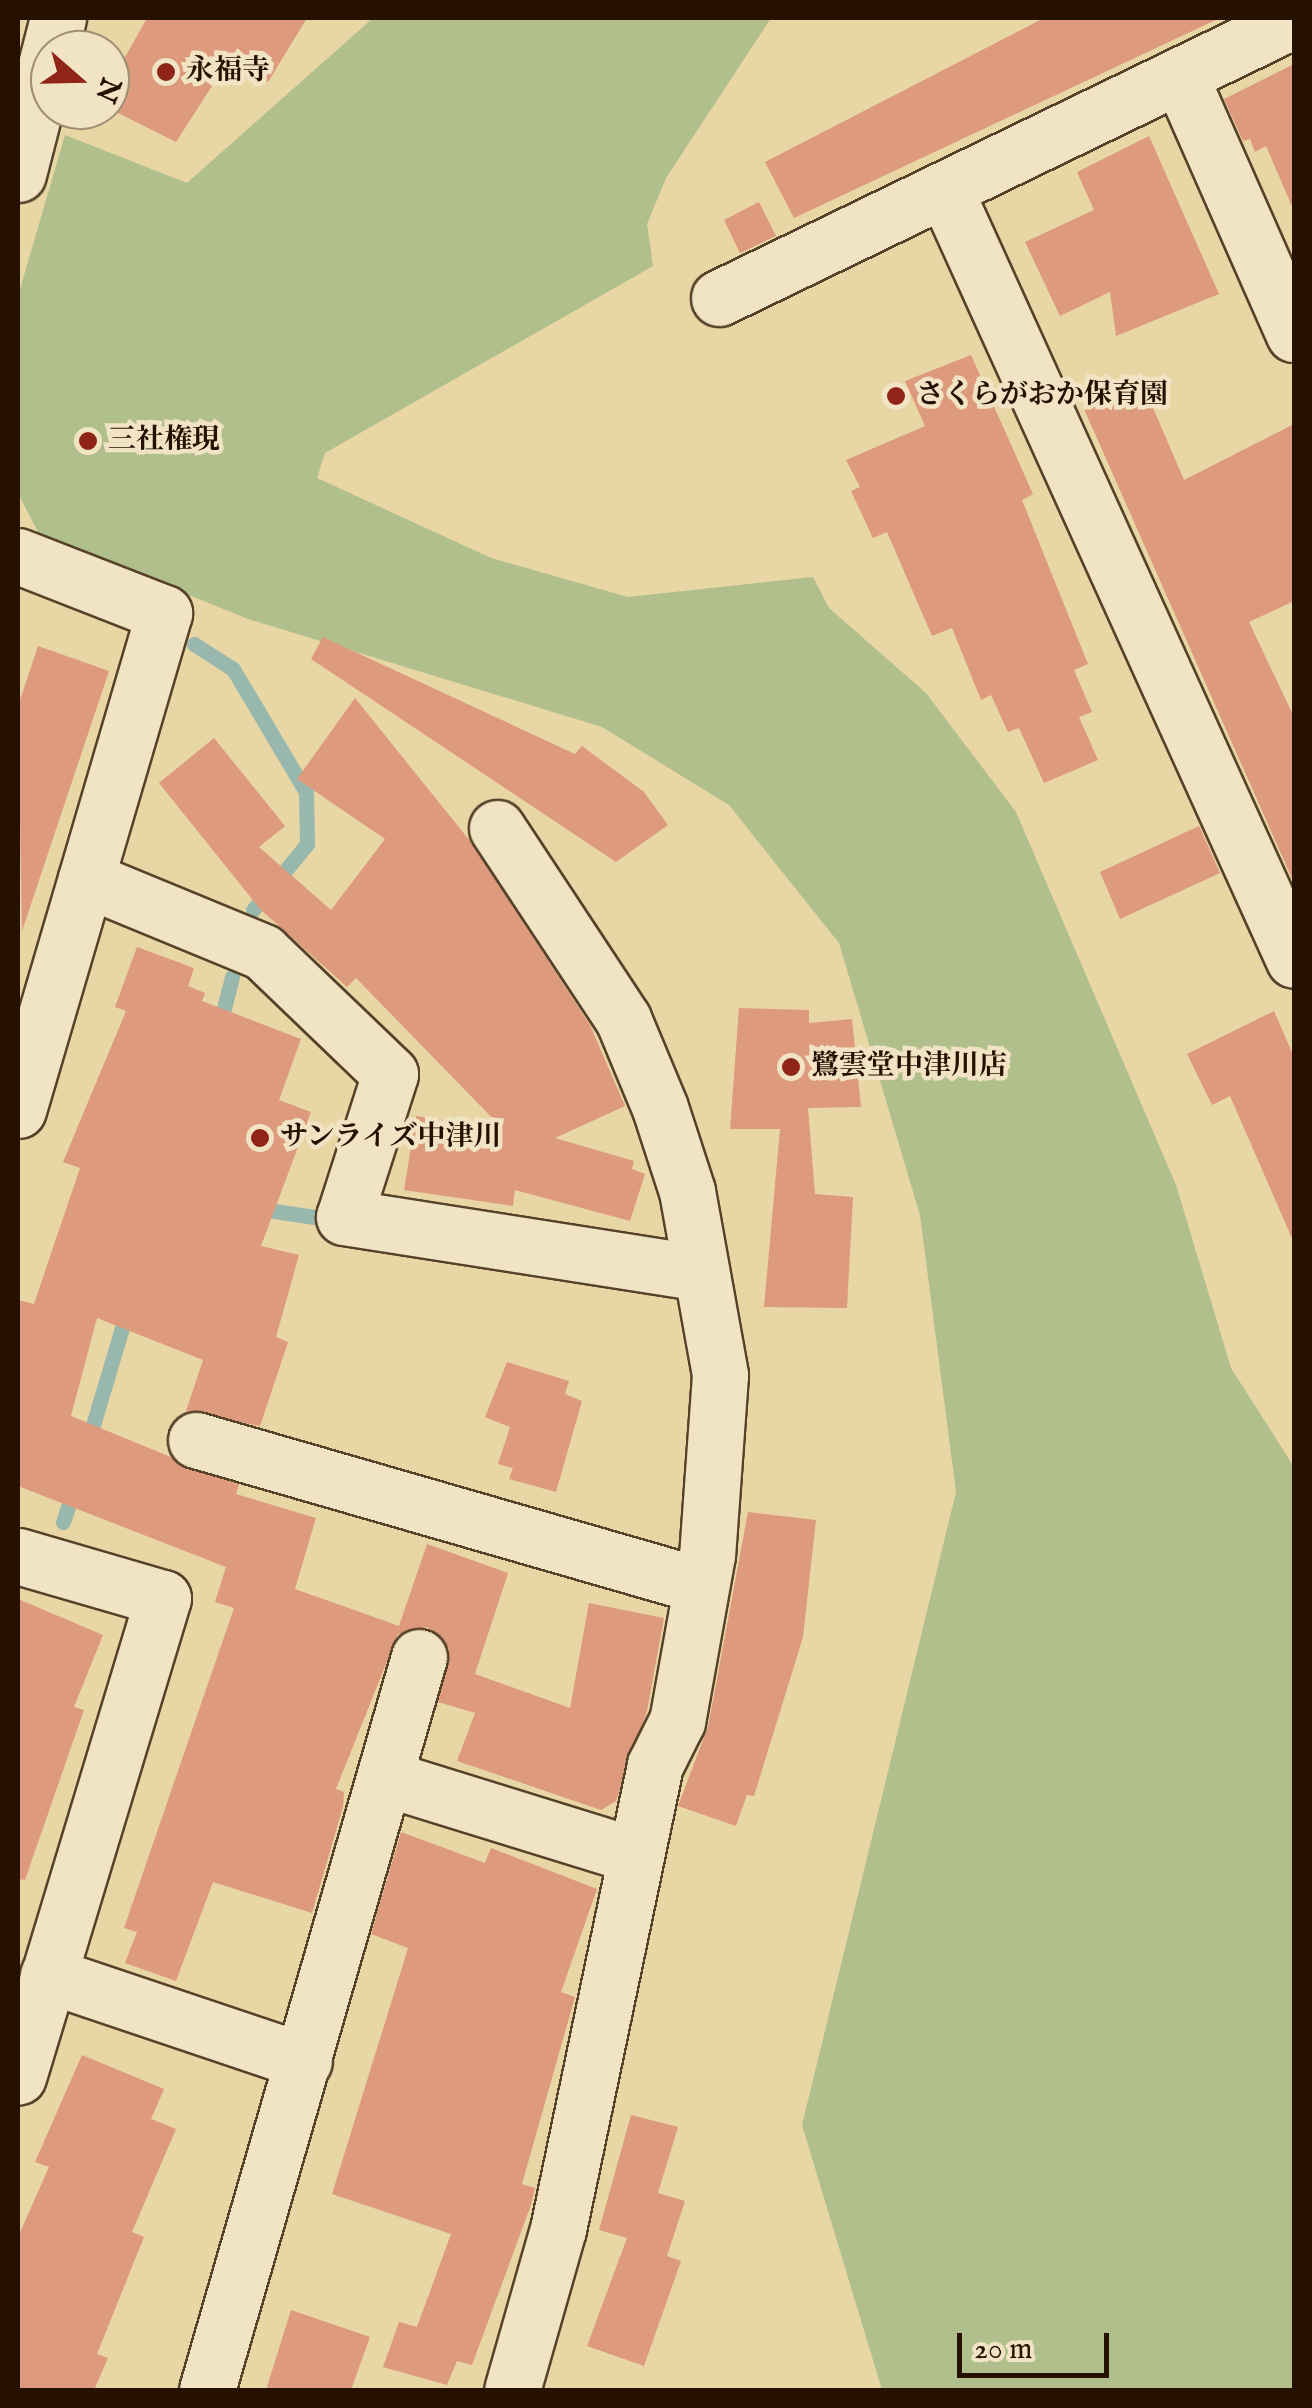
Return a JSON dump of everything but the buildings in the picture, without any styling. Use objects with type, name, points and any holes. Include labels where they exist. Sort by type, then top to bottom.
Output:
[{"type":"street","points":[[18,174],[58,18]]},
{"type":"street","points":[[718,298],[1294,20]]},
{"type":"street","points":[[1180,76],[1294,334]]},
{"type":"street","points":[[945,190],[1294,960]]},
{"type":"street","points":[[18,556],[164,612],[18,1110]]},
{"type":"street","points":[[497,828],[623,1019],[687,1191],[720,1374],[698,1585],[677,1721],[655,1765],[558,2228],[512,2390]]},
{"type":"street","points":[[86,878],[262,952],[390,1074],[344,1217],[701,1273]]},
{"type":"street","points":[[196,1440],[698,1585]]},
{"type":"street","points":[[18,1556],[163,1598],[18,2078]]},
{"type":"street","points":[[207,2390],[418,1657]]},
{"type":"street","points":[[385,1778],[634,1855]]},
{"type":"street","points":[[48,1974],[304,2061]]},
{"type":"green space","points":[[373,18],[771,18],[666,178],[647,224],[653,266],[325,453],[317,478],[491,558],[628,597],[813,577],[829,608],[926,693],[1016,812],[1176,1185],[1231,1368],[1294,1467],[1294,2390],[882,2390],[802,2125],[956,1492],[920,1215],[839,943],[729,805],[602,727],[248,619],[39,534],[18,493],[18,296],[65,135],[187,183]]},
{"type":"waterway","points":[[194,644],[233,669],[306,792],[307,844],[253,910]]},
{"type":"waterway","points":[[219,1028],[232,977]]},
{"type":"waterway","points":[[254,1208],[314,1217]]},
{"type":"waterway","points":[[88,1442],[127,1311]]},
{"type":"waterway","points":[[63,1522],[74,1488]]},
{"type":"place","name":"永福寺","points":[[166,72]]},
{"type":"place","name":"さくらがおか保育園","points":[[896,396]]},
{"type":"place","name":"三社権現","points":[[88,441]]},
{"type":"place","name":"鷺雲堂中津川店","points":[[791,1067]]},
{"type":"place","name":"サンライズ中津川","points":[[260,1138]]}]
